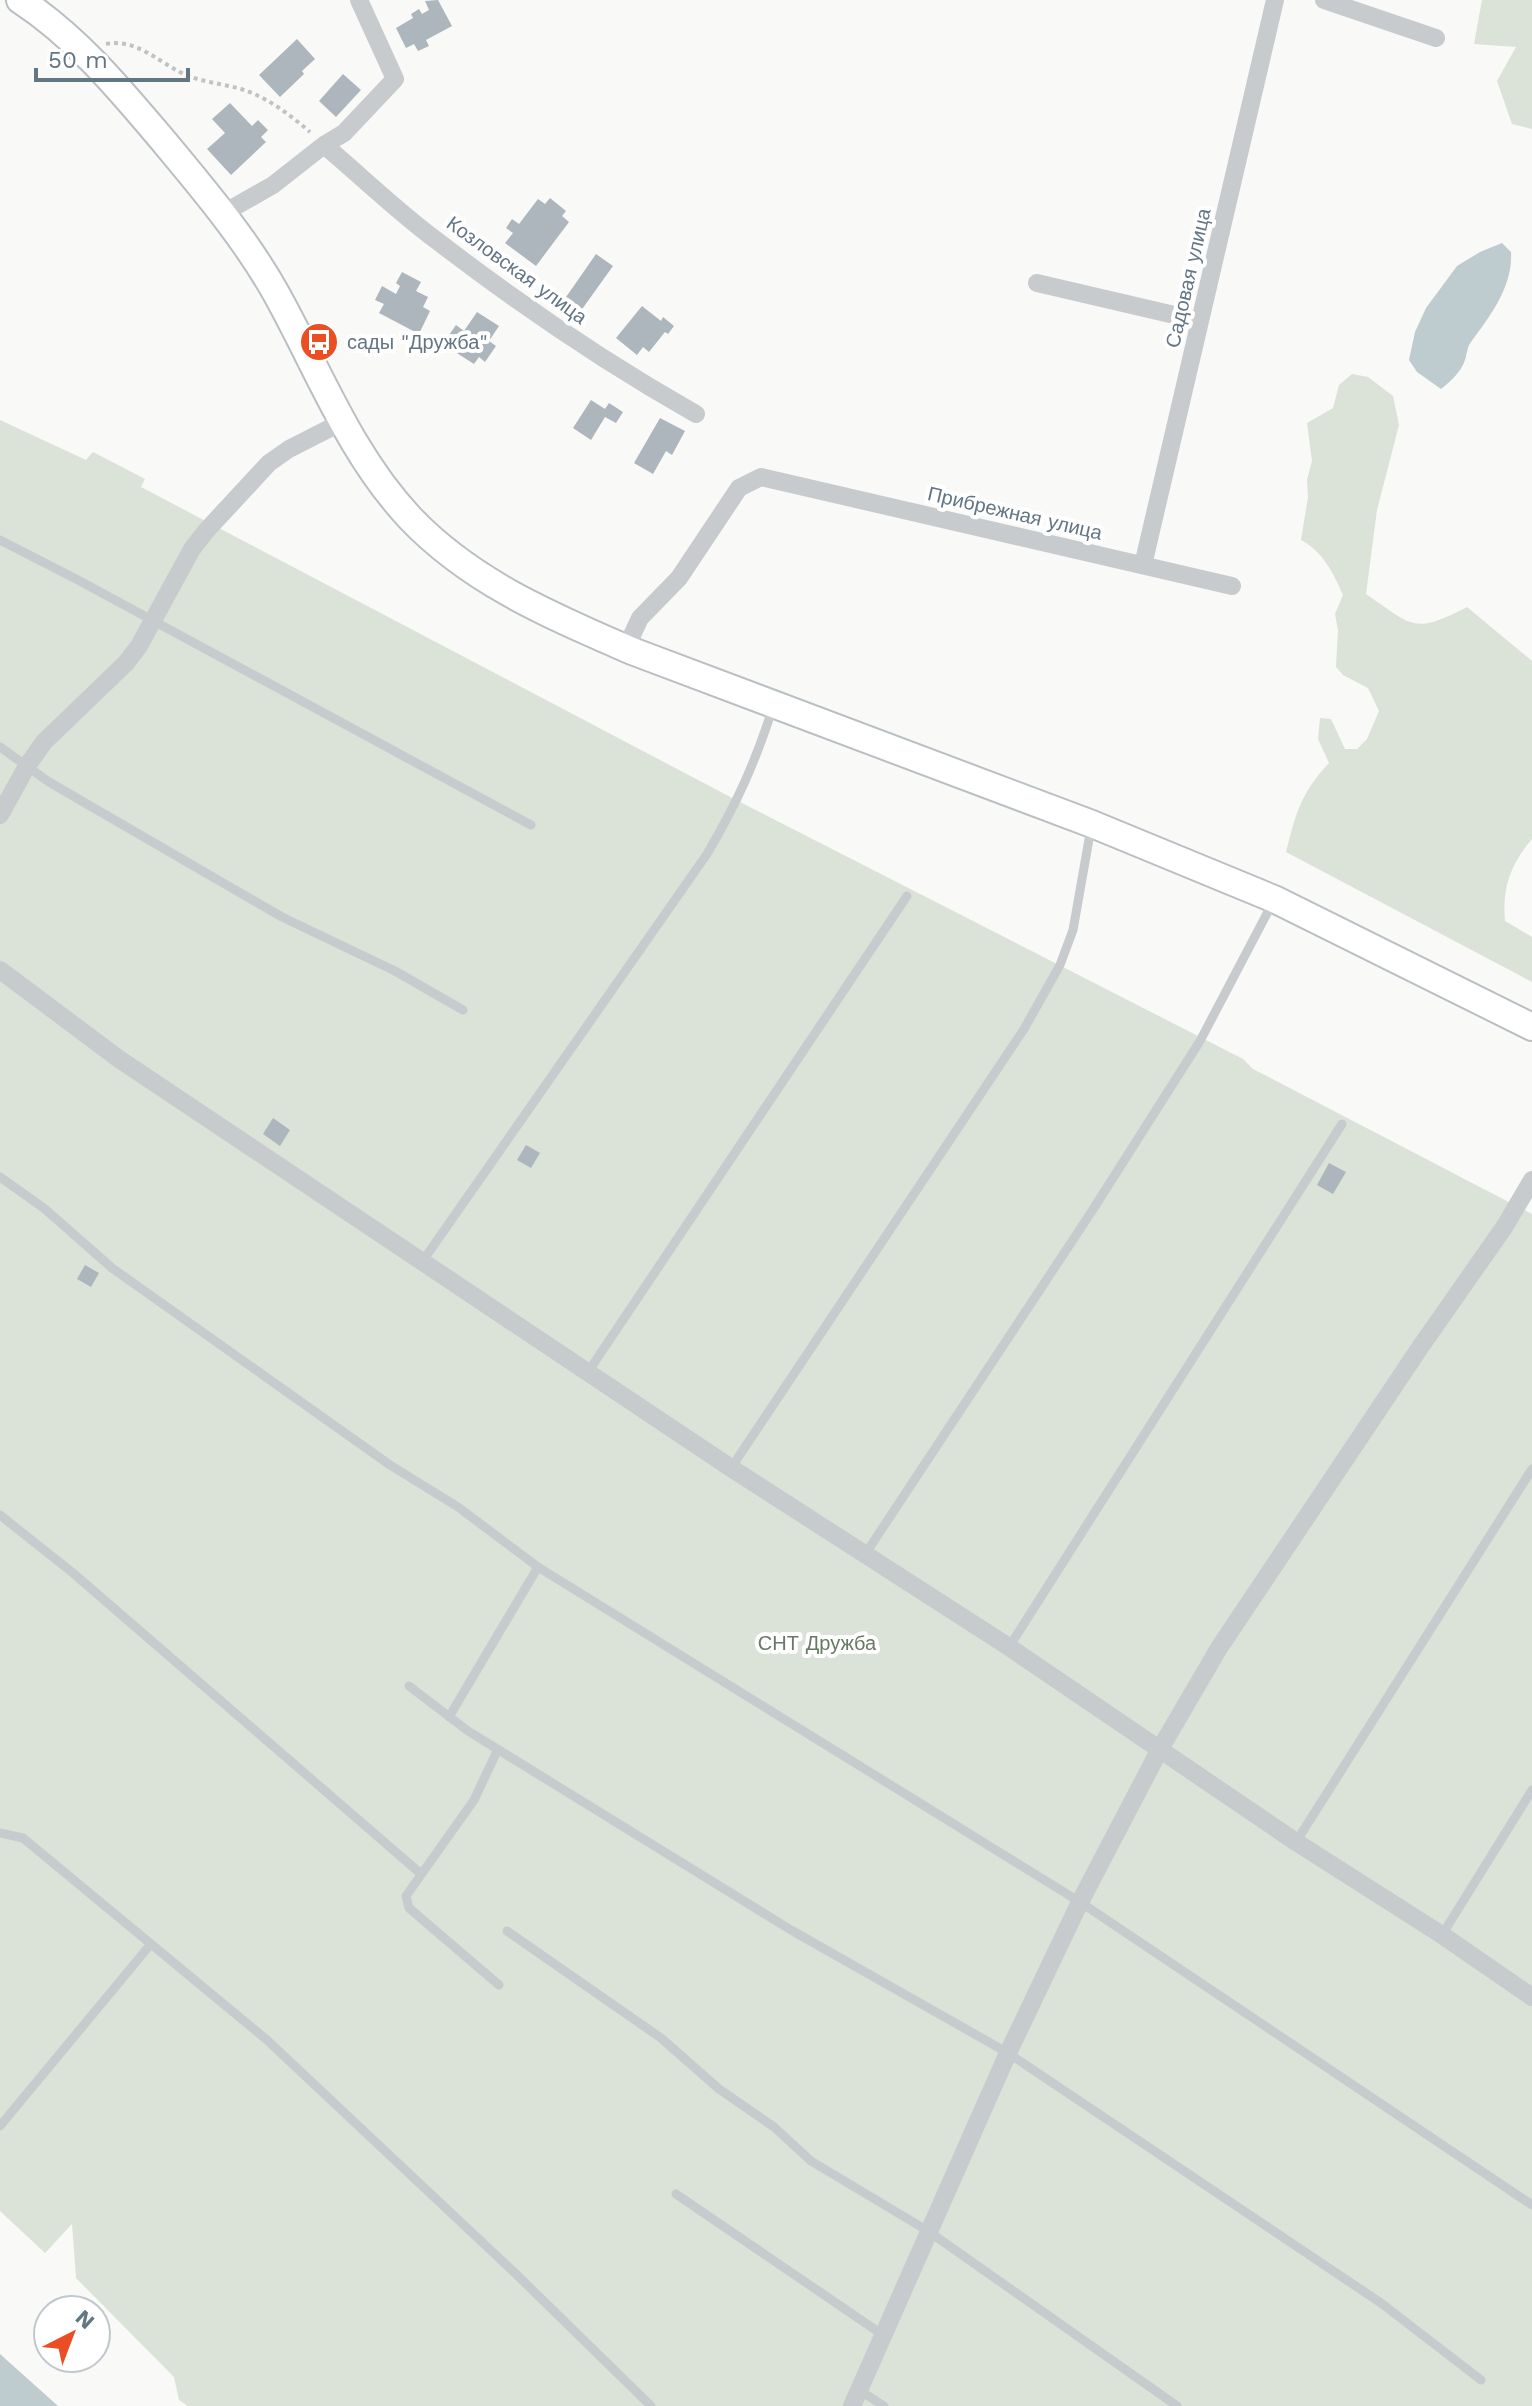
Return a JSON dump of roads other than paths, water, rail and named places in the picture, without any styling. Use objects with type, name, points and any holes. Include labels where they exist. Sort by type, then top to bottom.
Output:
[{"type":"main road","points":[[20,0],[80,47],[137,110],[222,214],[254,256],[277,295],[342,422],[409,517],[446,551],[516,598],[559,620],[1092,824],[1274,899],[1532,1027]]},
{"type":"street","points":[[222,214],[273,185],[344,133],[395,79],[359,0]]},
{"type":"street","name":"Садовая улица","points":[[1143,565],[1275,0]]},
{"type":"street","points":[[1324,0],[1436,38]]},
{"type":"street","name":"Козловская улица","points":[[324,145],[434,239],[642,383],[696,414]]},
{"type":"street","points":[[1037,283],[1200,321]]},
{"type":"street","points":[[0,815],[27,766],[65,720],[126,663],[192,549],[206,531],[269,463],[289,449],[342,422]]},
{"type":"street","name":"Прибрежная улица","points":[[626,648],[640,618],[679,578],[739,488],[761,477],[1232,586]]},
{"type":"street","points":[[0,970],[119,1059],[1532,1997]]},
{"type":"street","points":[[856,2398],[1008,2053],[1080,1902],[1160,1749],[1219,1648],[1505,1226],[1532,1180]]},
{"type":"lane","points":[[0,540],[531,825]]},
{"type":"lane","points":[[422,1262],[707,854],[738,801],[760,749],[774,704]]},
{"type":"lane","points":[[0,747],[49,782],[282,917],[395,971],[463,1010]]},
{"type":"lane","points":[[731,1468],[1024,1029],[1053,978],[1073,930],[1092,824]]},
{"type":"lane","points":[[588,1372],[907,896]]},
{"type":"lane","points":[[864,1556],[1092,1211],[1200,1041],[1274,899]]},
{"type":"lane","points":[[1009,1647],[1342,1124]]},
{"type":"lane","points":[[0,1177],[45,1209],[112,1268],[390,1465],[458,1507],[538,1567],[1080,1902],[1532,2205]]},
{"type":"lane","points":[[1296,1842],[1532,1469]]},
{"type":"lane","points":[[0,1515],[73,1573],[420,1873]]},
{"type":"lane","points":[[449,1717],[538,1567]]},
{"type":"lane","points":[[409,1686],[498,1749],[791,1930],[1008,2053],[1381,2303],[1481,2380]]},
{"type":"lane","points":[[498,1749],[474,1800],[406,1896],[409,1908],[499,1985]]},
{"type":"lane","points":[[1442,1935],[1532,1790]]},
{"type":"lane","points":[[0,1833],[23,1838],[267,2040],[516,2274],[651,2406]]},
{"type":"lane","points":[[507,1931],[661,2038],[719,2089],[774,2127],[811,2161],[928,2231],[1177,2406]]},
{"type":"lane","points":[[0,2126],[150,1945]]},
{"type":"lane","points":[[676,2194],[883,2335]]},
{"type":"lane","points":[[856,2398],[884,2406]]},
{"type":"place","name":"сады \"Дружба\"","points":[[319,342]]},
{"type":"park label","name":"СНТ Дружба","points":[[817,1643]]}]
